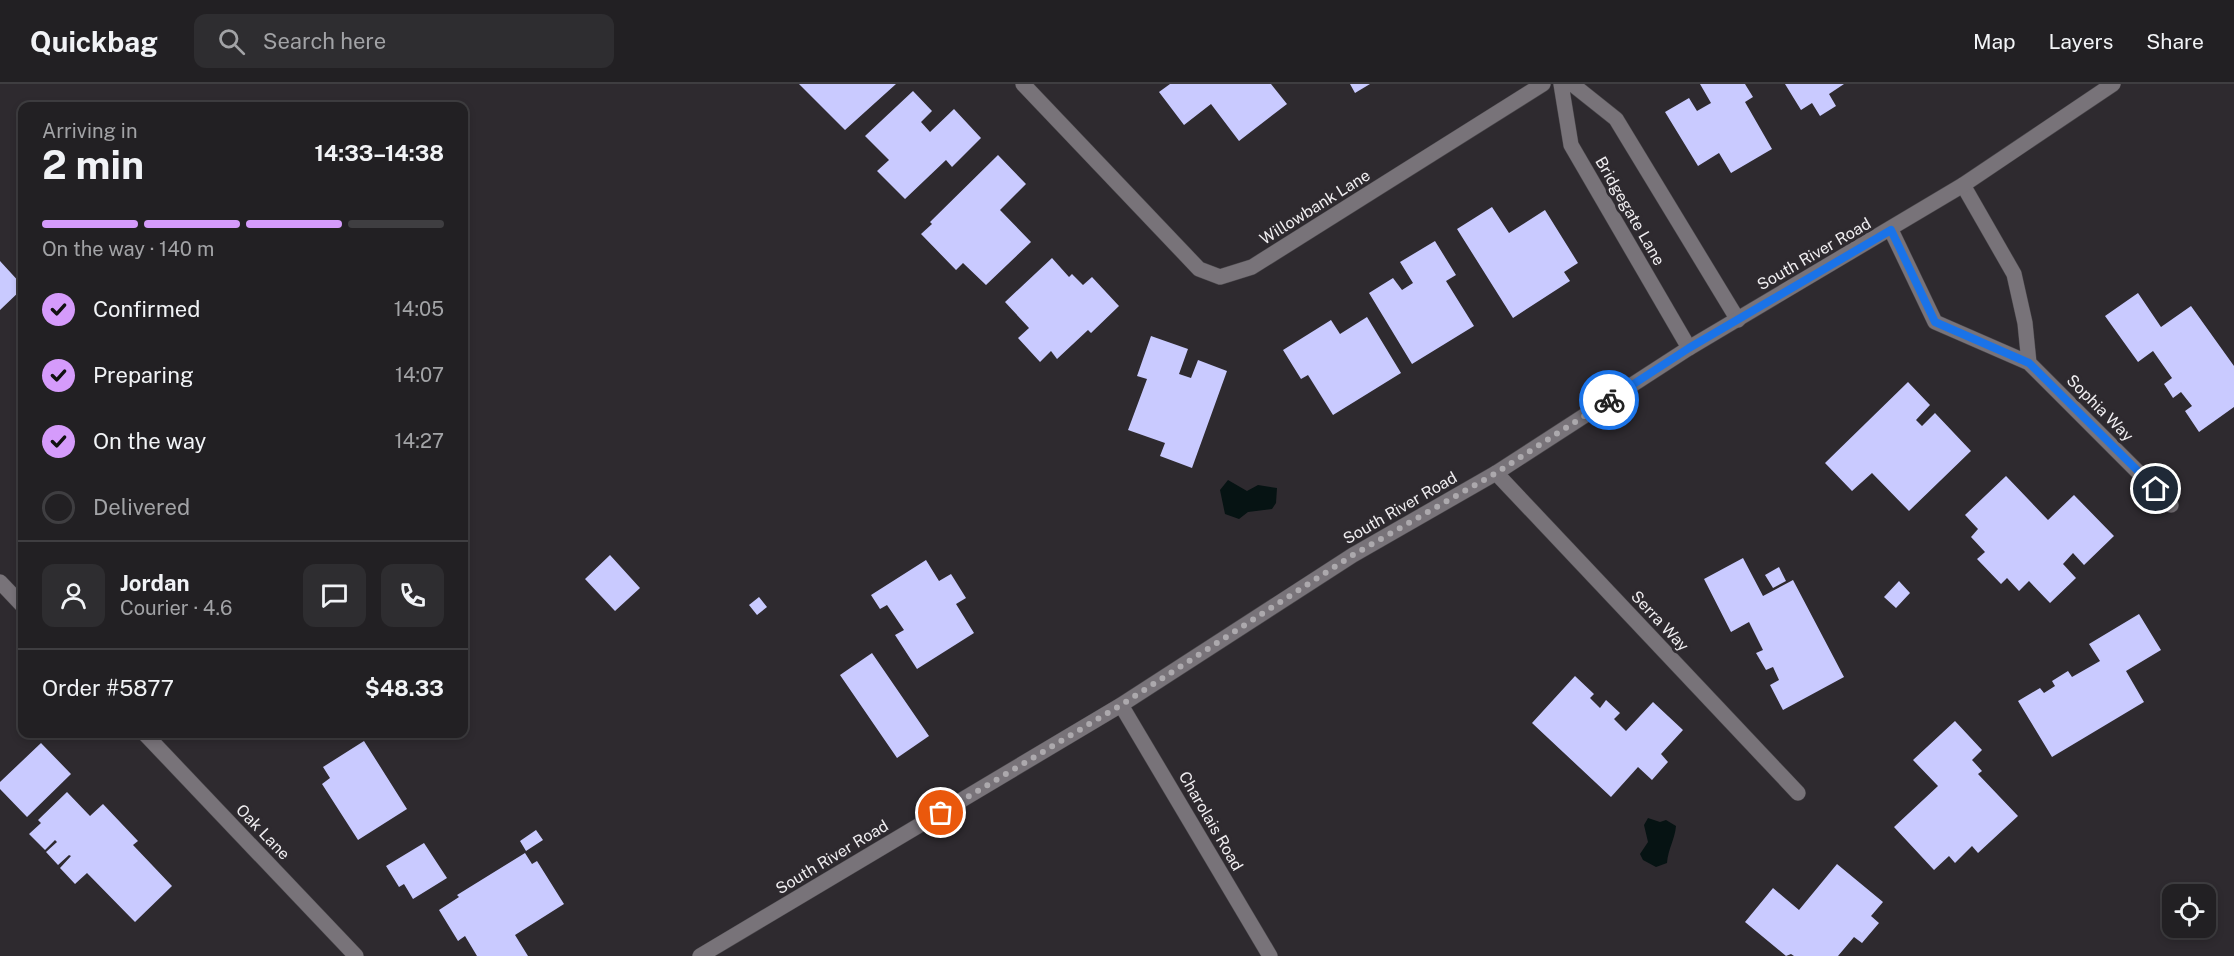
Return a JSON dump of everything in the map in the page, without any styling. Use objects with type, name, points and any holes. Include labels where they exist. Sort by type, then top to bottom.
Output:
[{"type":"street","name":"Willowbank Lane","points":[[1023,84],[1199,269],[1220,277],[1252,267],[1543,84]]},
{"type":"street","name":"Bridgegate Lane","points":[[1561,84],[1571,145],[1689,348]]},
{"type":"street","name":"Bridgegate Lane","points":[[1572,84],[1616,119],[1738,320]]},
{"type":"street","name":"South River Road","points":[[700,956],[1121,705],[1353,555],[1496,473],[1689,348],[1891,230],[1963,185],[2113,84]]},
{"type":"street","points":[[1963,185],[2014,274],[2025,323],[2029,363]]},
{"type":"street","name":"Sophia Way","points":[[1891,230],[1935,322],[2029,363],[2171,505]]},
{"type":"street","name":"Serra Way","points":[[1496,473],[1798,793]]},
{"type":"street","points":[[0,582],[18,601]]},
{"type":"street","name":"Charolais Road","points":[[1121,705],[1270,956]]},
{"type":"street","name":"Oak Lane","points":[[149,738],[356,956]]},
{"type":"shaded area","points":[[1228,480],[1247,491],[1258,485],[1277,488],[1276,503],[1272,509],[1248,512],[1239,519],[1225,514],[1220,490]]},
{"type":"shaded area","points":[[1648,818],[1660,822],[1666,820],[1676,826],[1667,863],[1656,867],[1643,860],[1640,854],[1648,842],[1644,825]]},
{"type":"building","points":[[799,84],[896,84],[845,130]]},
{"type":"building","points":[[1170,84],[1271,84],[1287,104],[1239,141],[1211,104],[1184,125],[1159,92]]},
{"type":"building","points":[[1350,84],[1370,84],[1355,93]]},
{"type":"building","points":[[1700,84],[1745,84],[1753,97],[1745,102],[1772,149],[1731,173],[1719,153],[1698,166],[1665,112],[1689,98],[1697,111],[1711,103]]},
{"type":"building","points":[[1785,84],[1844,84],[1829,94],[1836,106],[1820,116],[1812,103],[1801,110]]},
{"type":"building","points":[[913,91],[932,111],[921,122],[930,132],[954,109],[981,138],[952,167],[946,160],[905,199],[877,171],[889,160],[865,136]]},
{"type":"building","points":[[998,155],[1026,184],[1000,210],[1031,242],[986,285],[963,263],[956,270],[921,234],[932,224],[930,222]]},
{"type":"building","points":[[1492,207],[1509,233],[1545,210],[1578,263],[1564,272],[1570,281],[1513,318],[1457,229]]},
{"type":"building","points":[[1435,241],[1456,275],[1446,281],[1474,326],[1412,364],[1369,293],[1393,278],[1402,290],[1413,283],[1400,262]]},
{"type":"building","points":[[1052,258],[1069,277],[1072,274],[1083,285],[1092,277],[1119,306],[1091,333],[1088,330],[1057,359],[1051,351],[1040,362],[1018,338],[1029,328],[1005,302]]},
{"type":"building","points":[[0,261],[18,281],[18,293],[0,310]]},
{"type":"building","points":[[2138,293],[2161,327],[2191,306],[2234,366],[2234,407],[2199,432],[2185,411],[2192,406],[2181,392],[2173,398],[2164,384],[2172,378],[2153,351],[2138,362],[2105,316]]},
{"type":"building","points":[[1367,317],[1401,373],[1333,415],[1308,375],[1301,379],[1283,350],[1331,320],[1340,334]]},
{"type":"building","points":[[1151,336],[1188,349],[1179,374],[1191,378],[1198,360],[1227,371],[1192,468],[1160,456],[1165,443],[1128,430],[1147,379],[1137,376]]},
{"type":"building","points":[[1908,382],[1930,405],[1916,420],[1922,426],[1935,413],[1971,451],[1909,511],[1872,473],[1852,491],[1825,463]]},
{"type":"building","points":[[2006,476],[2048,520],[2074,495],[2114,536],[2084,565],[2073,553],[2063,564],[2076,578],[2050,603],[2029,581],[2019,591],[2007,578],[2001,584],[1977,559],[1985,552],[1971,537],[1978,529],[1965,515]]},
{"type":"building","points":[[610,555],[640,588],[615,611],[585,579]]},
{"type":"building","points":[[1743,558],[1763,596],[1793,580],[1844,677],[1783,710],[1770,685],[1779,680],[1773,667],[1766,670],[1756,653],[1763,650],[1749,622],[1731,632],[1704,579]]},
{"type":"building","points":[[926,560],[939,581],[951,574],[966,598],[956,604],[974,633],[917,669],[895,635],[904,630],[887,605],[880,609],[871,595]]},
{"type":"building","points":[[1779,567],[1786,581],[1773,588],[1765,575]]},
{"type":"building","points":[[1899,581],[1910,593],[1896,608],[1884,597]]},
{"type":"building","points":[[759,597],[767,607],[757,615],[749,605]]},
{"type":"building","points":[[2139,614],[2161,650],[2126,671],[2144,702],[2052,757],[2018,701],[2040,688],[2044,693],[2055,686],[2052,681],[2068,671],[2072,677],[2100,661],[2089,644]]},
{"type":"building","points":[[872,653],[929,736],[897,758],[840,675]]},
{"type":"building","points":[[1575,676],[1594,694],[1590,698],[1600,708],[1606,700],[1620,713],[1614,719],[1626,731],[1653,702],[1683,730],[1661,754],[1668,762],[1652,780],[1638,767],[1611,797],[1532,723]]},
{"type":"building","points":[[1955,721],[1982,750],[1972,760],[1982,771],[1978,774],[2018,816],[1978,853],[1972,846],[1955,863],[1949,856],[1934,870],[1894,827],[1938,786],[1913,760]]},
{"type":"building","points":[[364,741],[407,809],[358,840],[322,784],[330,778],[323,767]]},
{"type":"building","points":[[41,743],[71,774],[27,817],[0,789],[0,782]]},
{"type":"building","points":[[67,792],[90,816],[103,804],[138,841],[133,845],[172,886],[135,922],[87,873],[75,884],[60,868],[71,856],[69,855],[58,865],[46,852],[57,842],[55,840],[45,850],[29,834],[41,823],[38,820]]},
{"type":"building","points":[[536,830],[543,840],[526,851],[520,841]]},
{"type":"building","points":[[424,843],[447,878],[413,899],[404,884],[399,887],[386,866]]},
{"type":"building","points":[[525,853],[532,864],[537,861],[564,904],[515,935],[528,956],[477,956],[465,936],[458,941],[439,910],[459,897],[457,895]]},
{"type":"building","points":[[1837,864],[1883,902],[1871,916],[1879,923],[1862,943],[1854,937],[1838,956],[1794,956],[1791,954],[1786,956],[1745,922],[1773,888],[1799,910]]},
{"type":"way so far","points":[[941,813],[1121,705],[1353,555],[1496,473],[1609,400]]},
{"type":"route","points":[[1609,400],[1689,348],[1891,230],[1935,322],[2029,363],[2156,489]]}]
